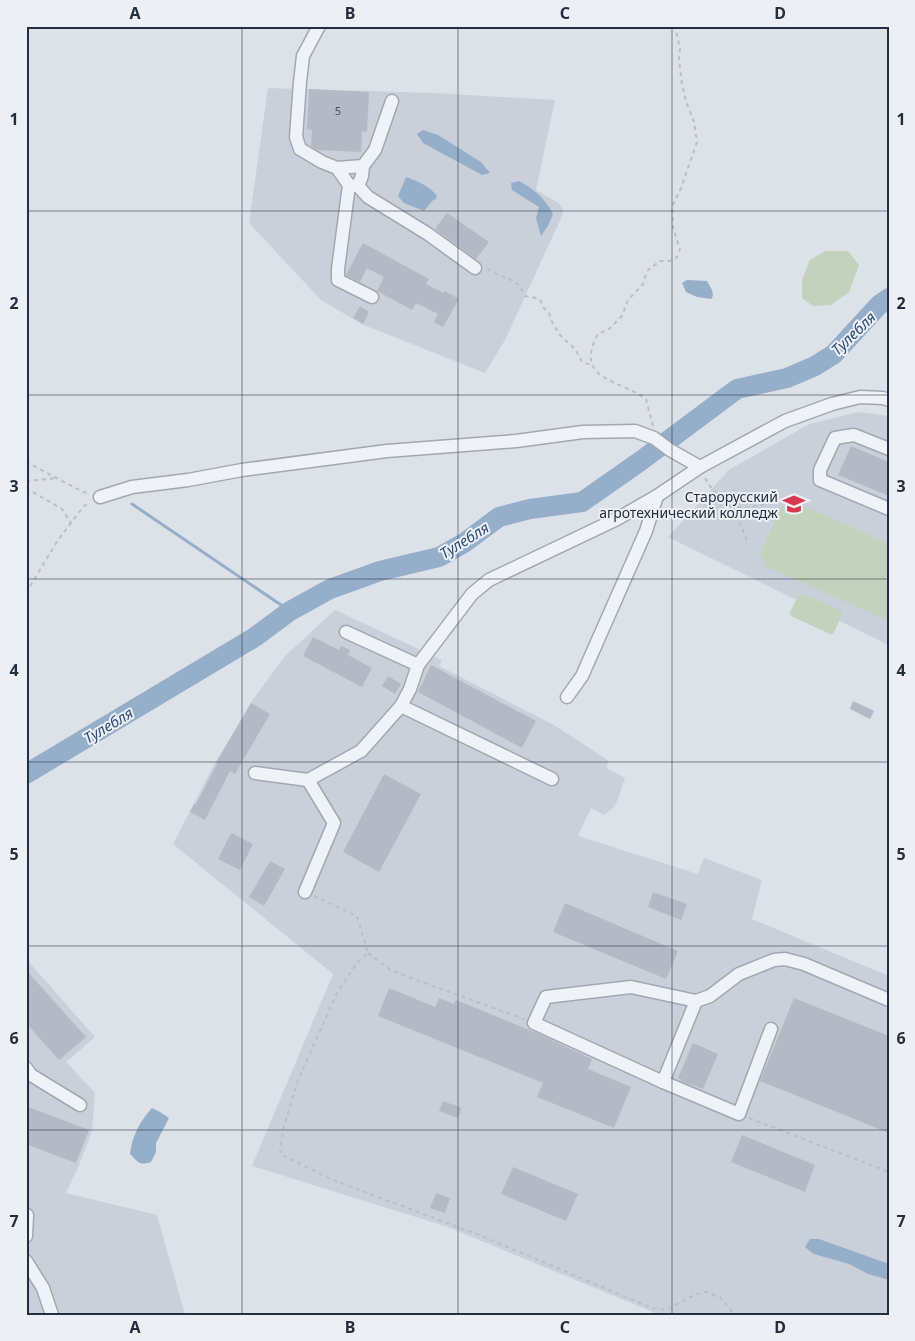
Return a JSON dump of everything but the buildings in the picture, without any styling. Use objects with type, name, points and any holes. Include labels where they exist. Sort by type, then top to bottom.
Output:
[{"type":"street","points":[[319,26],[303,56],[296,136],[300,149],[336,168],[368,197],[428,234],[475,268]]},
{"type":"street","points":[[372,297],[338,280],[338,269],[354,186],[362,176],[363,166],[375,150],[392,101]]},
{"type":"street","points":[[336,168],[363,166]]},
{"type":"street","points":[[255,772],[308,780],[361,751],[401,706],[410,689],[418,665],[472,594],[489,580],[617,519],[657,496],[700,467],[786,421],[832,404],[860,397],[889,400]]},
{"type":"street","points":[[100,496],[132,487],[188,480],[242,470],[387,451],[516,441],[583,432],[636,431],[654,438],[670,450],[700,467]]},
{"type":"street","points":[[889,449],[854,435],[835,438],[820,470],[820,480],[889,509]]},
{"type":"street","points":[[568,697],[582,676],[646,531],[657,496]]},
{"type":"street","points":[[346,632],[418,665]]},
{"type":"street","points":[[401,706],[552,779]]},
{"type":"street","points":[[305,892],[334,824],[308,780]]},
{"type":"street","points":[[770,1029],[739,1114],[663,1082],[534,1022],[546,997],[631,988],[696,1001],[710,996],[739,974],[774,960],[785,959],[804,964],[889,1000]]},
{"type":"street","points":[[663,1082],[696,1001]]},
{"type":"street","points":[[26,1068],[31,1075],[80,1105]]},
{"type":"street","points":[[26,1236],[27,1215]]},
{"type":"street","points":[[26,1261],[43,1288],[52,1315]]},
{"type":"path","points":[[654,438],[654,429],[646,399],[638,393],[612,383],[592,365],[590,358],[594,340],[598,334],[609,329],[622,316],[628,300],[643,284],[647,271],[660,260],[670,261],[676,257],[680,249],[673,228],[672,207],[681,188],[696,142],[694,122],[682,84],[679,60],[680,49],[675,26]]},
{"type":"path","points":[[475,268],[488,269],[514,281],[519,284],[526,296],[536,298],[541,302],[560,335],[575,348],[582,362],[592,365]]},
{"type":"path","points":[[26,462],[83,492],[100,496]]},
{"type":"path","points":[[700,467],[708,485],[729,506],[740,522],[748,544]]},
{"type":"path","points":[[26,481],[58,478]]},
{"type":"path","points":[[26,488],[62,509],[71,523]]},
{"type":"path","points":[[26,593],[58,540],[84,506],[100,496]]},
{"type":"path","points":[[729,506],[747,508],[765,504]]},
{"type":"path","points":[[305,892],[357,916],[368,953],[392,971],[534,1022]]},
{"type":"path","points":[[368,953],[337,993],[298,1080],[283,1130],[280,1154],[333,1180],[479,1236],[652,1308],[666,1310],[696,1294],[706,1292],[721,1298],[735,1315]]},
{"type":"path","points":[[739,1114],[889,1172]]},
{"type":"shaded area","points":[[268,88],[434,93],[555,100],[536,190],[560,204],[563,210],[562,216],[505,340],[485,373],[364,325],[321,300],[249,223]]},
{"type":"shaded area","name":"Старорусский агротехнический колледж","points":[[859,412],[889,416],[889,645],[668,537],[729,470],[809,424]]},
{"type":"shaded area","points":[[335,610],[442,660],[439,666],[554,725],[609,761],[606,768],[625,778],[618,799],[614,807],[604,815],[591,808],[578,836],[698,874],[704,858],[762,880],[752,919],[889,976],[889,1315],[660,1315],[448,1227],[252,1166],[333,974],[173,844],[215,763],[252,701],[285,656]]},
{"type":"shaded area","points":[[26,959],[95,1037],[66,1062],[95,1093],[92,1131],[66,1193],[157,1215],[185,1315],[26,1315]]},
{"type":"green space","points":[[825,251],[848,251],[859,265],[849,292],[831,305],[813,306],[802,298],[802,280],[810,260]]},
{"type":"green space","points":[[795,502],[889,544],[889,621],[767,567],[760,554],[782,506]]},
{"type":"green space","points":[[802,594],[842,611],[833,634],[791,616],[790,612],[798,596]]},
{"type":"water","points":[[423,130],[438,135],[481,162],[490,173],[482,175],[423,143],[417,134]]},
{"type":"water","points":[[406,177],[419,182],[437,196],[424,211],[404,203],[398,196]]},
{"type":"water","points":[[519,181],[539,194],[553,214],[541,236],[536,218],[539,207],[512,190],[511,183]]},
{"type":"water","points":[[687,280],[707,281],[712,290],[713,296],[711,299],[697,297],[686,292],[682,283]]},
{"type":"water","points":[[152,1108],[169,1118],[156,1143],[156,1152],[151,1162],[141,1163],[130,1154],[131,1147],[137,1129]]},
{"type":"water","points":[[810,1239],[819,1239],[889,1264],[889,1280],[868,1274],[849,1264],[814,1254],[805,1247]]},
{"type":"waterway","name":"Тулебля","points":[[26,774],[255,637],[290,611],[330,589],[380,571],[439,557],[464,543],[499,517],[530,509],[582,502],[737,389],[787,378],[815,366],[834,354],[879,305],[889,298]]},
{"type":"waterway","points":[[132,504],[290,611]]},
{"type":"place","name":"Старорусский агротехнический колледж","points":[[794,504]]}]
